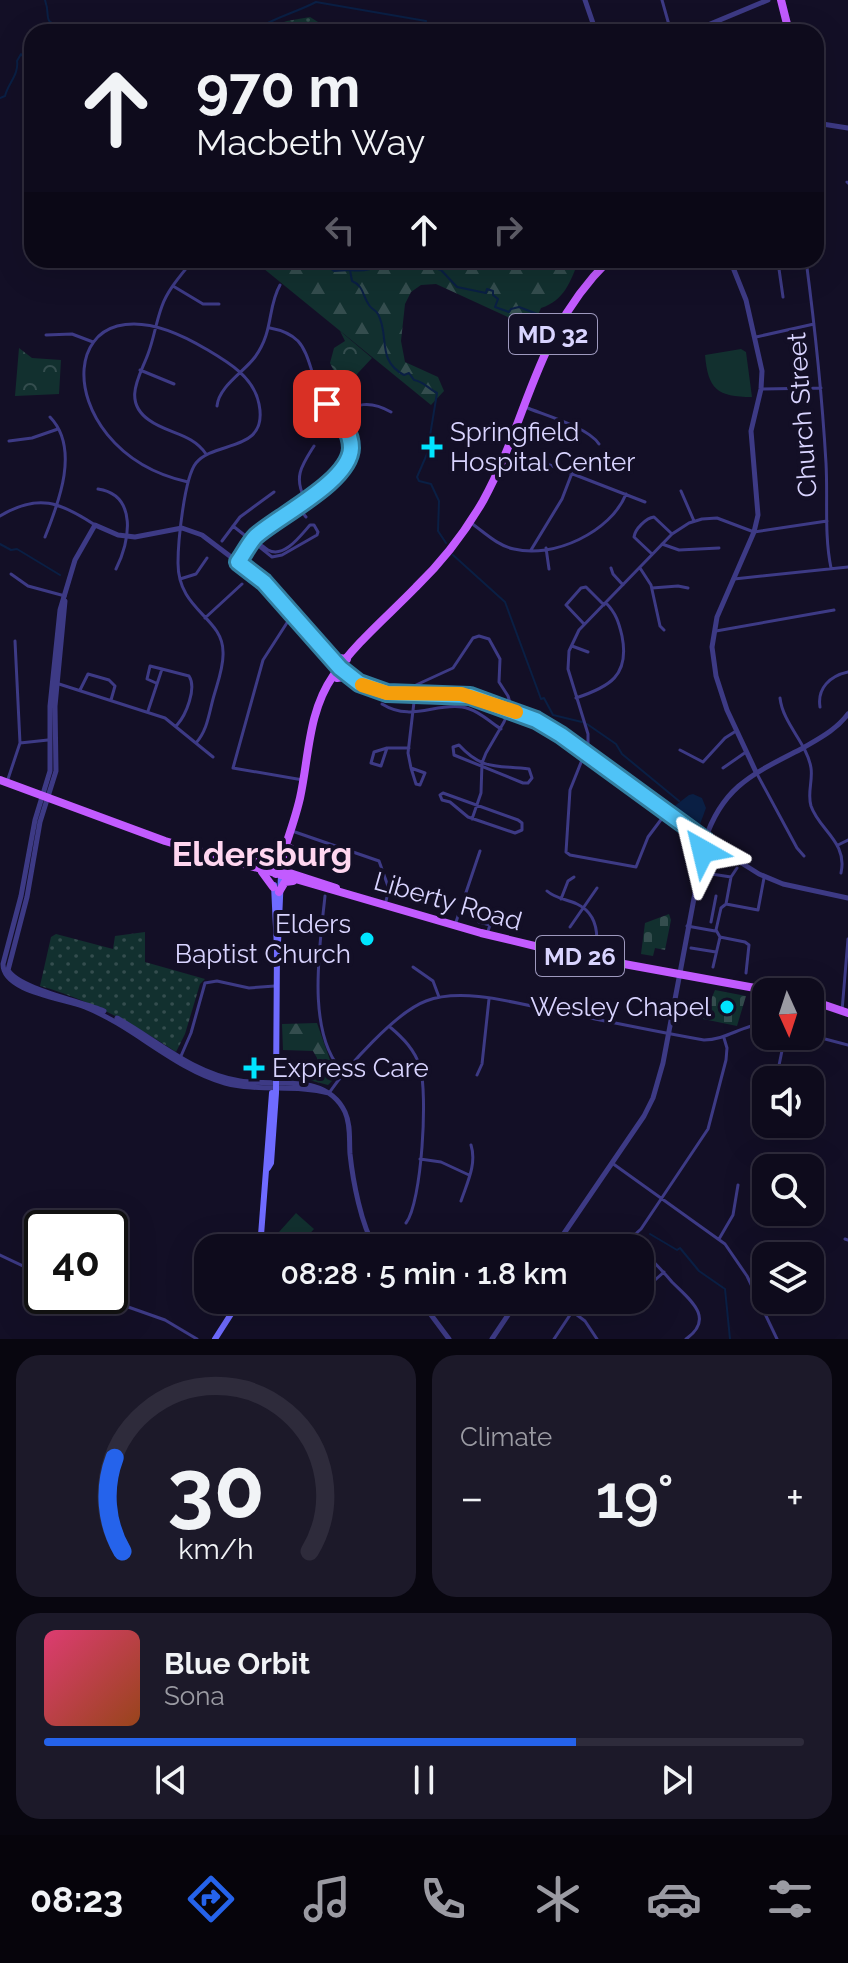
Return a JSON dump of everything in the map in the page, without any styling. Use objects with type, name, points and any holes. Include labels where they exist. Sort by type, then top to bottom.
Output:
[{"type":"main road","points":[[781,0],[787,24]]},
{"type":"main road","name":"MD 32","points":[[261,1234],[271,1163],[277,986],[276,890],[297,810],[315,713],[325,689],[347,659],[434,569],[470,522],[486,495],[540,362],[560,322],[602,268]]},
{"type":"main road","points":[[331,657],[347,659]]},
{"type":"main road","name":"MD 32","points":[[279,872],[295,832],[317,724],[340,668]]},
{"type":"main road","points":[[337,678],[350,676]]},
{"type":"main road","name":"Liberty Road","points":[[4,781],[93,816],[259,869],[279,872],[298,881],[314,882],[329,893],[344,892]]},
{"type":"main road","name":"Liberty Road","points":[[158,837],[182,840],[488,935],[594,959],[752,987]]},
{"type":"main road","points":[[289,850],[294,867],[314,882]]},
{"type":"main road","points":[[259,869],[276,890],[285,882],[298,881]]},
{"type":"main road","points":[[824,1005],[845,1012]]},
{"type":"main road","points":[[215,1339],[231,1314]]},
{"type":"street","points":[[585,0],[593,24]]},
{"type":"street","points":[[662,0],[669,24]]},
{"type":"street","points":[[709,24],[768,0]]},
{"type":"street","points":[[824,124],[848,128]]},
{"type":"street","points":[[187,268],[165,299],[134,392],[142,413],[155,423],[194,440],[206,454]]},
{"type":"street","points":[[732,268],[746,300],[762,371],[751,431],[758,503],[754,532],[713,632],[714,666],[736,731],[804,856]]},
{"type":"street","points":[[779,268],[783,297]]},
{"type":"street","name":"Church Street","points":[[807,268],[821,388],[828,484],[826,542],[831,568]]},
{"type":"street","points":[[217,406],[221,394],[256,356],[270,328],[275,295],[280,285]]},
{"type":"street","points":[[173,286],[203,304],[219,304]]},
{"type":"street","points":[[188,482],[164,476],[138,464],[105,432],[88,400],[83,381],[85,360],[93,342],[109,329],[137,322],[180,333],[241,373],[259,402],[260,415],[249,438],[238,445],[206,454],[194,465],[188,482],[178,559],[180,579],[189,601],[220,636],[223,655],[204,733],[196,743]]},
{"type":"street","points":[[756,337],[814,324]]},
{"type":"street","points":[[236,560],[252,541],[343,470],[349,459],[349,436],[319,390],[300,343],[288,334],[270,328]]},
{"type":"street","points":[[46,335],[72,334],[93,342]]},
{"type":"street","points":[[140,370],[153,378],[174,384]]},
{"type":"street","points":[[761,389],[821,388]]},
{"type":"street","points":[[337,416],[360,404],[376,405],[391,412]]},
{"type":"street","points":[[523,406],[577,429],[599,444]]},
{"type":"street","points":[[45,537],[66,457],[58,429],[50,417]]},
{"type":"street","points":[[9,441],[39,437],[58,429]]},
{"type":"street","points":[[305,499],[298,477],[302,462],[314,446]]},
{"type":"street","points":[[507,448],[645,502]]},
{"type":"street","points":[[531,550],[562,499],[572,473]]},
{"type":"street","points":[[98,489],[113,494],[125,508],[129,522],[116,569]]},
{"type":"street","points":[[681,491],[694,521]]},
{"type":"street","points":[[222,541],[240,517],[274,492]]},
{"type":"street","points":[[470,522],[509,548],[546,548],[571,543],[587,535],[614,515],[626,494]]},
{"type":"street","points":[[0,516],[29,502],[56,504],[95,525],[127,536],[144,537],[182,528],[202,535],[264,582],[350,676],[377,691],[461,694],[548,726],[666,813],[764,876],[783,884],[848,898]]},
{"type":"street","points":[[297,506],[306,517]]},
{"type":"street","points":[[652,554],[634,537],[641,524],[654,517],[672,534]]},
{"type":"street","points":[[666,813],[648,837],[636,867],[570,855],[565,849],[570,790],[586,753],[588,734],[569,675],[571,645],[584,624],[652,554],[672,534],[694,521],[725,519],[754,532],[827,521]]},
{"type":"street","points":[[95,525],[75,560],[60,610],[54,682],[56,771],[46,796],[27,897],[8,968],[12,977],[22,985],[104,1015],[178,1061],[226,1083],[329,1093]]},
{"type":"street","points":[[233,526],[269,556],[277,557],[318,532],[314,525],[310,525],[295,542],[278,552],[252,541]]},
{"type":"street","points":[[662,544],[679,550],[719,548]]},
{"type":"street","points":[[546,548],[549,569]]},
{"type":"street","points":[[180,579],[196,574],[207,558]]},
{"type":"street","points":[[640,567],[652,588],[660,626],[664,630]]},
{"type":"street","points":[[734,579],[848,567]]},
{"type":"street","points":[[611,568],[623,585]]},
{"type":"street","points":[[11,574],[28,586],[65,596]]},
{"type":"street","points":[[205,618],[242,584]]},
{"type":"street","points":[[576,698],[608,684],[622,664],[624,648],[619,623],[605,604],[584,587],[566,602],[567,608],[584,624]]},
{"type":"street","points":[[652,588],[688,588]]},
{"type":"street","points":[[713,632],[834,610]]},
{"type":"street","points":[[293,614],[263,660],[233,768],[303,780]]},
{"type":"street","points":[[411,768],[425,773],[420,785],[416,784],[411,768],[409,748],[418,682],[449,672],[460,661],[470,640],[483,636],[489,639],[498,653],[499,682],[510,699],[510,710],[482,766],[482,786],[472,819]]},
{"type":"street","points":[[4,781],[20,743],[15,641]]},
{"type":"street","points":[[571,645],[588,652]]},
{"type":"street","points":[[156,683],[147,679],[150,666],[189,676],[193,681],[184,715],[177,725]]},
{"type":"street","points":[[148,711],[162,669]]},
{"type":"street","points":[[820,707],[820,695],[827,683],[848,672]]},
{"type":"street","points":[[80,690],[88,674],[109,680],[115,686],[111,700]]},
{"type":"street","points":[[54,682],[148,711],[177,725],[213,757]]},
{"type":"street","points":[[780,698],[782,710],[811,769],[809,794],[812,808],[838,845],[843,859],[841,873]]},
{"type":"street","points":[[382,704],[415,712],[465,707],[501,729]]},
{"type":"street","points":[[564,1234],[653,1098],[669,1032],[705,840],[725,799],[756,772],[831,732],[848,714]]},
{"type":"street","points":[[680,750],[703,762],[725,738],[736,731]]},
{"type":"street","points":[[20,743],[53,740]]},
{"type":"street","points":[[482,766],[454,755],[453,747],[461,745],[482,766],[526,769],[530,770],[532,778],[528,783],[523,783],[482,766]]},
{"type":"street","points":[[387,748],[381,766],[371,763],[374,752],[387,748],[409,748]]},
{"type":"street","points":[[723,768],[746,752]]},
{"type":"street","points":[[445,792],[477,806],[518,820],[522,823],[522,830],[515,833],[472,819],[450,802],[443,801],[440,795],[445,792]]},
{"type":"street","points":[[295,832],[379,861],[389,889],[385,905]]},
{"type":"street","points":[[838,845],[848,840]]},
{"type":"street","points":[[455,926],[480,851]]},
{"type":"street","points":[[713,967],[720,937],[716,930],[720,911],[726,904],[731,877],[737,868]]},
{"type":"street","points":[[705,873],[731,877]]},
{"type":"street","points":[[726,904],[758,910],[764,876]]},
{"type":"street","points":[[561,899],[568,881],[574,877]]},
{"type":"street","points":[[570,927],[597,888]]},
{"type":"street","points":[[547,891],[583,908],[591,916],[597,928],[594,959]]},
{"type":"street","points":[[329,893],[322,931],[317,1010],[332,1054],[344,1073]]},
{"type":"street","points":[[711,922],[716,896]]},
{"type":"street","points":[[713,910],[720,911]]},
{"type":"street","points":[[479,922],[505,927]]},
{"type":"street","points":[[488,935],[490,925]]},
{"type":"street","points":[[687,926],[716,930]]},
{"type":"street","points":[[720,937],[749,945],[746,973]]},
{"type":"street","points":[[845,1012],[848,939]]},
{"type":"street","points":[[691,948],[716,952]]},
{"type":"street","points":[[413,967],[433,981],[439,997]]},
{"type":"street","points":[[178,1061],[191,1033],[205,983],[217,981],[249,988],[277,986]]},
{"type":"street","points":[[329,1093],[344,1073],[410,1009],[439,997],[489,999],[704,1040],[724,1038],[752,1026]]},
{"type":"street","points":[[477,1075],[482,1064],[489,999]]},
{"type":"street","points":[[390,1027],[411,1049],[423,1078],[420,1159],[413,1212],[406,1223]]},
{"type":"street","points":[[636,1234],[708,1129],[726,1060],[724,1038]]},
{"type":"street","points":[[824,1039],[848,1045]]},
{"type":"street","points":[[274,1086],[320,1087],[340,1104],[347,1120],[351,1162],[362,1216],[369,1234]]},
{"type":"street","points":[[303,1089],[320,1087]]},
{"type":"street","points":[[461,1201],[470,1175],[471,1145]]},
{"type":"street","points":[[420,1159],[441,1162],[470,1175]]},
{"type":"street","points":[[612,1163],[719,1239],[744,1270],[777,1339]]},
{"type":"street","points":[[719,1239],[733,1215],[738,1185]]},
{"type":"street","points":[[0,1255],[24,1266]]},
{"type":"street","points":[[654,1262],[699,1312],[698,1326],[694,1334],[686,1339]]},
{"type":"street","points":[[654,1281],[664,1272]]},
{"type":"street","points":[[128,1307],[165,1320],[197,1339]]},
{"type":"street","points":[[430,1314],[449,1339]]},
{"type":"street","points":[[492,1339],[509,1314]]},
{"type":"street","points":[[554,1339],[570,1314]]},
{"type":"street","points":[[576,1314],[585,1321],[597,1339]]},
{"type":"green space","points":[[310,17],[321,24],[278,24]]},
{"type":"green space","points":[[263,268],[576,268],[566,289],[556,300],[541,308],[536,319],[512,319],[436,284],[421,285],[411,292],[405,304],[401,341],[405,362],[438,377],[444,391],[431,405]]},
{"type":"green space","points":[[340,331],[372,358],[330,403],[328,400],[341,386],[330,363],[334,348],[345,341]]},
{"type":"green space","points":[[19,348],[32,358],[61,360],[59,394],[15,396]]},
{"type":"green space","points":[[741,349],[746,352],[752,397],[730,395],[716,389],[706,367],[705,355]]},
{"type":"green space","points":[[669,914],[671,920],[665,950],[655,948],[653,956],[641,954],[645,923]]},
{"type":"green space","points":[[145,932],[145,962],[205,979],[200,984],[185,1034],[176,1052],[110,1013],[40,986],[51,937],[56,934],[113,949],[115,936]]},
{"type":"green space","points":[[715,990],[746,996],[737,1026],[703,1019]]},
{"type":"green space","points":[[317,1023],[336,1077],[328,1085],[305,1079],[317,1070],[317,1058],[313,1051],[283,1050],[282,1024]]},
{"type":"green space","points":[[296,1213],[314,1229],[310,1234],[277,1234]]},
{"type":"water","points":[[693,794],[702,798],[706,808],[699,827],[672,808]]},
{"type":"waterway","points":[[45,0],[49,21],[54,24]]},
{"type":"waterway","points":[[265,24],[316,2],[426,21]]},
{"type":"waterway","points":[[0,98],[5,96],[21,54],[24,58]]},
{"type":"waterway","points":[[330,268],[334,271],[350,270],[352,281],[359,285],[369,305],[378,314],[387,355],[395,369],[404,375],[409,373],[414,380],[437,393],[427,454],[417,477],[419,481],[431,484],[439,501],[438,531],[446,543]]},
{"type":"waterway","points":[[351,270],[373,268]]},
{"type":"waterway","points":[[435,268],[441,270],[457,287],[486,293],[487,289],[493,291],[498,299],[495,307],[509,312],[519,307],[545,317]]},
{"type":"waterway","points":[[0,544],[11,550],[17,549],[60,575]]},
{"type":"waterway","points":[[453,555],[505,602],[541,699],[544,698],[553,715],[582,722]]},
{"type":"waterway","points":[[587,724],[616,744],[622,754],[679,801]]},
{"type":"waterway","points":[[654,1236],[677,1250],[680,1248],[699,1271],[725,1289],[730,1339]]},
{"type":"slow traffic","points":[[362,685],[396,694],[461,694],[516,712]]},
{"type":"place","name":"Springfield Hospital Center","points":[[432,447]]},
{"type":"place","name":"Elders Baptist Church","points":[[367,939]]},
{"type":"place","name":"Wesley Chapel","points":[[727,1007]]},
{"type":"place","name":"Express Care","points":[[254,1068]]},
{"type":"district","name":"Eldersburg","points":[[262,854]]},
{"type":"route","points":[[327,404],[349,436],[351,445],[347,464],[255,538],[238,562],[264,582],[340,668],[359,683],[370,689],[396,694],[461,694],[536,720],[705,840],[703,851]]}]
